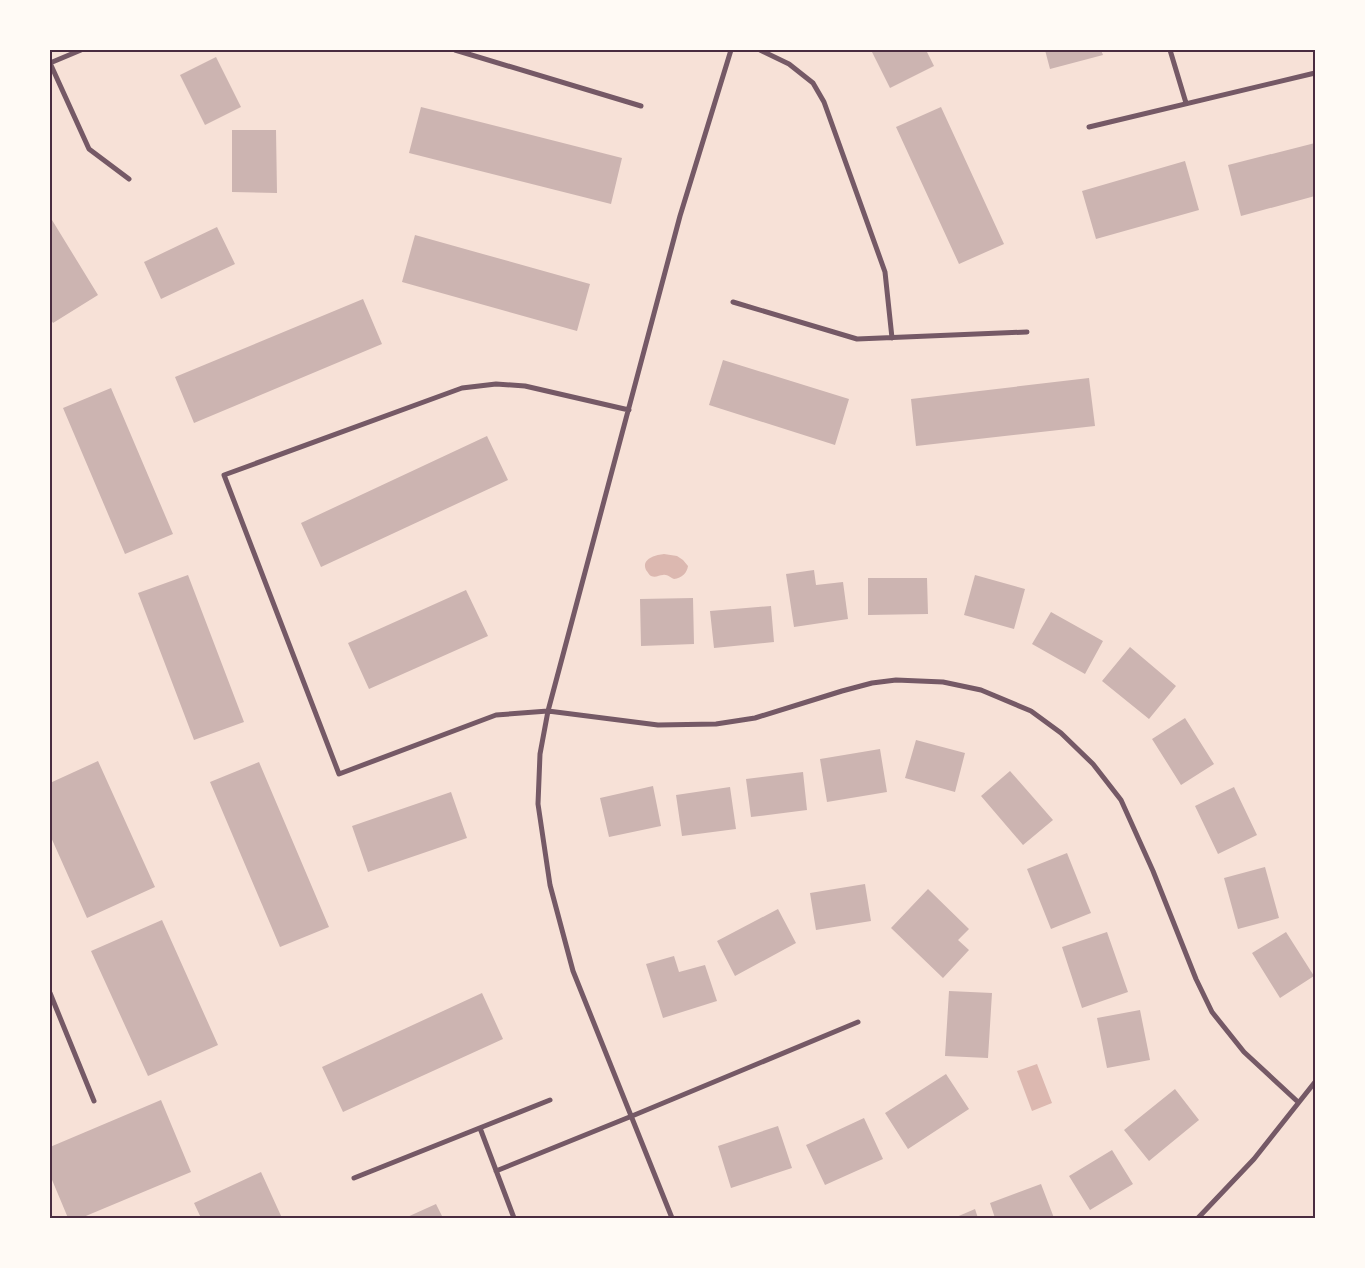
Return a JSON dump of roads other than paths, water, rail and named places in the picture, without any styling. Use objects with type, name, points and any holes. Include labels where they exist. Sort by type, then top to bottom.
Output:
[{"type":"street","points":[[81,50],[50,63],[89,148],[129,179]]},
{"type":"street","points":[[455,50],[641,106]]},
{"type":"street","points":[[672,1218],[573,971],[550,885],[538,804],[540,754],[548,711],[680,216],[731,50]]},
{"type":"street","points":[[760,50],[789,64],[813,83],[824,102],[884,272],[892,338]]},
{"type":"street","points":[[1170,50],[1186,103]]},
{"type":"street","points":[[1089,127],[1315,72]]},
{"type":"street","points":[[733,302],[857,339],[1027,332]]},
{"type":"street","points":[[628,410],[525,386],[496,384],[462,388],[224,476],[339,774],[496,714],[548,711],[658,725],[716,724],[755,718],[872,683],[896,680],[943,682],[981,690],[1030,710],[1061,733],[1092,764],[1121,800],[1154,871],[1196,979],[1212,1012],[1244,1052],[1298,1102]]},
{"type":"street","points":[[50,993],[94,1101]]},
{"type":"street","points":[[496,1171],[858,1022]]},
{"type":"street","points":[[1198,1218],[1254,1159],[1315,1082]]},
{"type":"street","points":[[354,1178],[550,1100]]},
{"type":"street","points":[[480,1128],[514,1218]]}]
